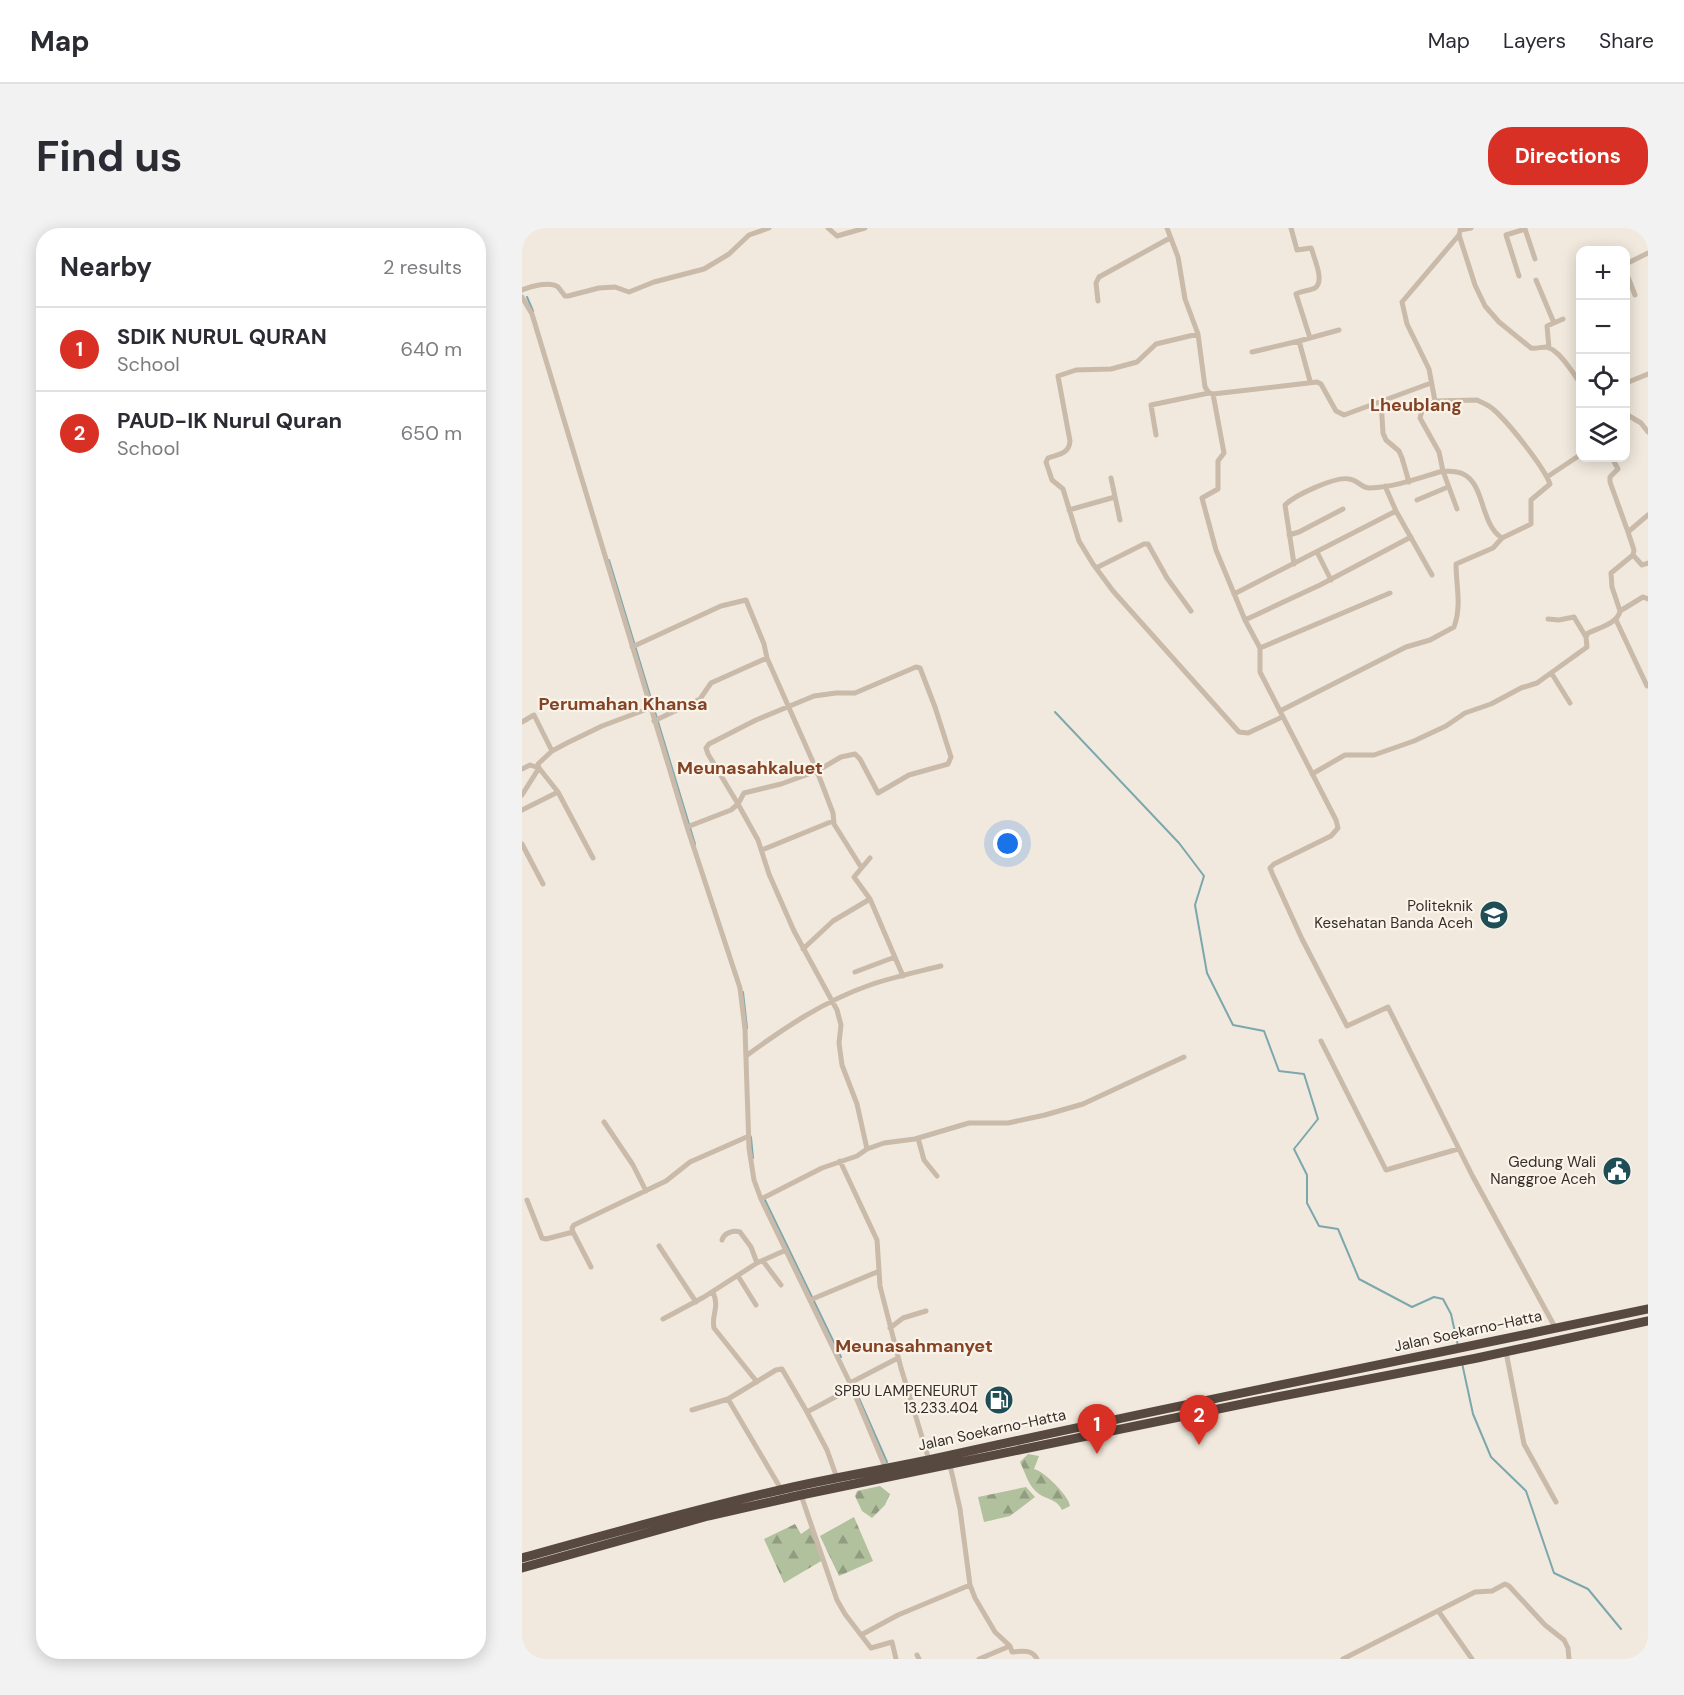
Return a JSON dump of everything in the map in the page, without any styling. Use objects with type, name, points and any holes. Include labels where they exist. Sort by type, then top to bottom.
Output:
[{"type":"highway","name":"Jalan Soekarno-Hatta","points":[[522,1558],[570,1555],[708,1516],[899,1471],[929,1460],[1118,1418],[1648,1309]]},
{"type":"highway","name":"Jalan Soekarno-Hatta","points":[[522,1568],[561,1547],[781,1489],[886,1469],[899,1471],[950,1465],[1648,1321]]},
{"type":"highway","points":[[1118,1418],[1120,1429]]},
{"type":"street","points":[[522,290],[535,286],[554,286],[559,287],[565,296],[599,288],[615,287],[629,292],[635,291],[654,282],[704,269],[729,254],[750,235],[770,228]]},
{"type":"street","points":[[828,228],[837,236],[865,228]]},
{"type":"street","points":[[1167,228],[1178,257],[1185,299],[1198,334],[1205,387],[1211,394],[1224,453],[1218,461],[1218,489],[1202,498],[1216,550],[1245,620],[1260,648],[1260,672],[1338,828],[1331,836],[1270,868],[1302,939],[1347,1026],[1388,1007],[1458,1149],[1556,1329]]},
{"type":"street","points":[[1291,228],[1297,250],[1311,248],[1320,280],[1314,288],[1296,294],[1310,338]]},
{"type":"street","points":[[1435,401],[1429,369],[1407,324],[1402,302],[1460,231],[1471,228]]},
{"type":"street","points":[[1503,228],[1519,276]]},
{"type":"street","points":[[1506,235],[1525,229],[1535,259]]},
{"type":"street","points":[[1460,231],[1474,285],[1492,315],[1531,348],[1553,350],[1576,376]]},
{"type":"street","points":[[1098,301],[1096,283],[1099,277],[1170,238]]},
{"type":"street","points":[[1630,262],[1648,253]]},
{"type":"street","points":[[1536,280],[1554,323]]},
{"type":"street","points":[[1630,282],[1635,295]]},
{"type":"street","points":[[522,297],[532,314],[650,708],[657,720],[740,988],[745,1029],[749,1136],[754,1180],[786,1250],[813,1298],[852,1383],[886,1469]]},
{"type":"street","points":[[1549,348],[1547,326],[1563,319]]},
{"type":"street","points":[[1251,352],[1338,330]]},
{"type":"street","points":[[1198,334],[1156,344],[1137,362],[1111,369],[1076,370],[1058,376],[1070,441],[1066,452],[1048,458],[1046,462],[1052,480],[1063,489],[1079,541],[1096,568],[1113,591],[1239,732],[1248,733],[1374,663],[1406,647],[1430,640],[1454,627],[1458,616],[1460,593],[1456,564],[1493,548],[1502,538],[1531,524],[1531,502],[1550,486],[1547,477],[1493,409],[1477,400],[1435,401],[1423,407],[1420,418],[1439,452],[1448,488],[1457,509]]},
{"type":"street","points":[[1299,341],[1310,381]]},
{"type":"street","points":[[1630,381],[1648,374]]},
{"type":"street","points":[[1156,435],[1151,405],[1211,394],[1310,381],[1321,384],[1336,411],[1341,415],[1348,415],[1431,383]]},
{"type":"street","points":[[1381,401],[1383,434],[1386,440],[1399,451],[1409,482]]},
{"type":"street","points":[[1630,416],[1641,423],[1648,432]]},
{"type":"street","points":[[1547,477],[1576,458]]},
{"type":"street","points":[[1614,462],[1618,469],[1610,477],[1610,482],[1634,550],[1633,555],[1611,573],[1612,587],[1620,611]]},
{"type":"street","points":[[1294,564],[1285,505],[1304,494],[1344,478],[1354,480],[1368,488],[1409,482],[1443,471],[1460,473],[1467,477],[1474,486],[1483,503],[1489,525],[1494,533],[1502,538]]},
{"type":"street","points":[[1112,478],[1120,520]]},
{"type":"street","points":[[1385,486],[1396,511],[1432,575]]},
{"type":"street","points":[[1417,500],[1448,488]]},
{"type":"street","points":[[1069,510],[1115,497]]},
{"type":"street","points":[[1289,535],[1343,509]]},
{"type":"street","points":[[1234,594],[1396,511]]},
{"type":"street","points":[[1629,532],[1648,515]]},
{"type":"street","points":[[1245,620],[1331,580],[1411,537]]},
{"type":"street","points":[[1096,568],[1148,544],[1167,578],[1191,611]]},
{"type":"street","points":[[1317,552],[1331,580]]},
{"type":"street","points":[[1633,555],[1642,565],[1648,563]]},
{"type":"street","points":[[1260,648],[1390,593]]},
{"type":"street","points":[[1586,637],[1588,633],[1616,620],[1620,611],[1643,597],[1648,599]]},
{"type":"street","points":[[632,647],[721,606],[746,600],[764,644],[767,658],[817,771],[833,813],[833,821],[861,867]]},
{"type":"street","points":[[1312,774],[1345,755],[1374,755],[1414,741],[1446,726],[1465,713],[1499,701],[1552,674],[1587,647],[1586,637],[1574,617],[1559,620],[1548,619]]},
{"type":"street","points":[[1616,620],[1647,686]]},
{"type":"street","points":[[657,720],[700,699],[711,683],[767,658]]},
{"type":"street","points":[[689,826],[731,810],[738,804],[741,795],[748,791],[781,784],[817,771],[841,757],[855,754],[880,793],[909,775],[941,767],[951,761],[935,707],[920,668],[916,667],[855,693],[814,696],[756,720],[707,746],[708,754],[738,804],[762,850],[769,874],[803,949],[833,1001],[840,1018],[839,1043],[842,1065],[857,1104],[867,1149]]},
{"type":"street","points":[[1552,674],[1570,703]]},
{"type":"street","points":[[522,795],[538,768],[538,764],[552,751],[602,726],[650,708]]},
{"type":"street","points":[[522,722],[534,715],[552,751]]},
{"type":"street","points":[[522,769],[530,765],[538,768],[558,792],[593,858]]},
{"type":"street","points":[[522,810],[558,792]]},
{"type":"street","points":[[762,850],[833,821]]},
{"type":"street","points":[[522,844],[543,884]]},
{"type":"street","points":[[870,858],[854,877],[870,899],[903,976]]},
{"type":"street","points":[[803,949],[833,921],[870,899]]},
{"type":"street","points":[[855,972],[895,957]]},
{"type":"street","points":[[746,1056],[787,1026],[833,1001],[871,985],[941,966]]},
{"type":"street","points":[[1321,1041],[1386,1170],[1458,1149]]},
{"type":"street","points":[[763,1198],[822,1168],[884,1143],[918,1138],[969,1123],[1008,1123],[1045,1115],[1083,1104],[1184,1057]]},
{"type":"street","points":[[604,1122],[633,1165],[646,1191]]},
{"type":"street","points":[[591,1267],[573,1232],[574,1225],[666,1181],[690,1162],[749,1136]]},
{"type":"street","points":[[918,1138],[924,1160],[937,1176]]},
{"type":"street","points":[[840,1161],[877,1240],[879,1252],[877,1272],[890,1328],[929,1460]]},
{"type":"street","points":[[527,1200],[542,1238],[551,1239],[573,1232]]},
{"type":"street","points":[[722,1240],[728,1233],[740,1232],[760,1262],[781,1285]]},
{"type":"street","points":[[659,1246],[696,1302]]},
{"type":"street","points":[[663,1319],[696,1302],[760,1262],[786,1250]]},
{"type":"street","points":[[813,1298],[877,1272]]},
{"type":"street","points":[[738,1276],[756,1305]]},
{"type":"street","points":[[712,1292],[717,1305],[714,1328],[757,1382]]},
{"type":"street","points":[[890,1328],[903,1318],[926,1311]]},
{"type":"street","points":[[1506,1352],[1524,1444],[1556,1502]]},
{"type":"street","points":[[807,1412],[852,1383],[898,1358]]},
{"type":"street","points":[[692,1410],[728,1399],[776,1370],[782,1369],[827,1450],[837,1478]]},
{"type":"street","points":[[728,1399],[781,1489]]},
{"type":"street","points":[[950,1465],[960,1509],[970,1585],[975,1598],[995,1632],[1010,1646],[1012,1652],[1028,1651],[1034,1653],[1037,1659]]},
{"type":"street","points":[[801,1495],[837,1600],[845,1614],[871,1648],[892,1642],[896,1659]]},
{"type":"street","points":[[861,1635],[898,1615],[970,1585]]},
{"type":"street","points":[[1343,1659],[1478,1591],[1488,1592],[1502,1585],[1509,1586],[1545,1625],[1564,1640],[1568,1648],[1569,1659]]},
{"type":"street","points":[[1439,1612],[1472,1659]]},
{"type":"street","points":[[980,1659],[1010,1646]]},
{"type":"green space","points":[[1028,1454],[1039,1456],[1034,1469],[1055,1484],[1070,1506],[1062,1510],[1058,1504],[1039,1494],[1032,1487],[1020,1462]]},
{"type":"green space","points":[[880,1486],[890,1494],[885,1505],[872,1518],[862,1511],[855,1496],[857,1491]]},
{"type":"green space","points":[[1026,1487],[1035,1497],[1010,1516],[984,1522],[978,1497]]},
{"type":"green space","points":[[854,1517],[873,1561],[839,1576],[820,1536]]},
{"type":"green space","points":[[795,1524],[801,1534],[811,1527],[823,1560],[784,1583],[764,1539]]},
{"type":"waterway","points":[[527,297],[533,311]]},
{"type":"waterway","points":[[609,560],[695,844]]},
{"type":"waterway","points":[[1055,712],[1179,843],[1204,876],[1195,905],[1207,973],[1233,1025],[1264,1031],[1279,1071],[1304,1074],[1318,1119],[1294,1149],[1307,1175],[1307,1203],[1319,1226],[1338,1229],[1359,1279],[1412,1307],[1434,1297],[1443,1299],[1451,1314],[1458,1346]]},
{"type":"waterway","points":[[743,992],[747,1028]]},
{"type":"waterway","points":[[751,1137],[753,1158]]},
{"type":"waterway","points":[[764,1198],[841,1357]]},
{"type":"waterway","points":[[1462,1363],[1473,1414],[1491,1457],[1526,1491],[1554,1573],[1588,1589],[1621,1629]]},
{"type":"waterway","points":[[854,1387],[887,1462]]},
{"type":"place","name":"Politeknik Kesehatan Banda Aceh","points":[[1494,915]]},
{"type":"place","name":"Gedung Wali Nanggroe Aceh","points":[[1617,1171]]},
{"type":"place","name":"SPBU LAMPENEURUT 13.233.404","points":[[999,1400]]},
{"type":"place","name":"PAUD-IK Nurul Quran","points":[[1199,1445]]},
{"type":"place","name":"SDIK NURUL QURAN","points":[[1097,1454]]},
{"type":"district","name":"Lheublang","points":[[1416,405]]},
{"type":"district","name":"Perumahan Khansa","points":[[623,704]]},
{"type":"district","name":"Meunasahkaluet","points":[[750,768]]},
{"type":"district","name":"Meunasahmanyet","points":[[914,1346]]}]
